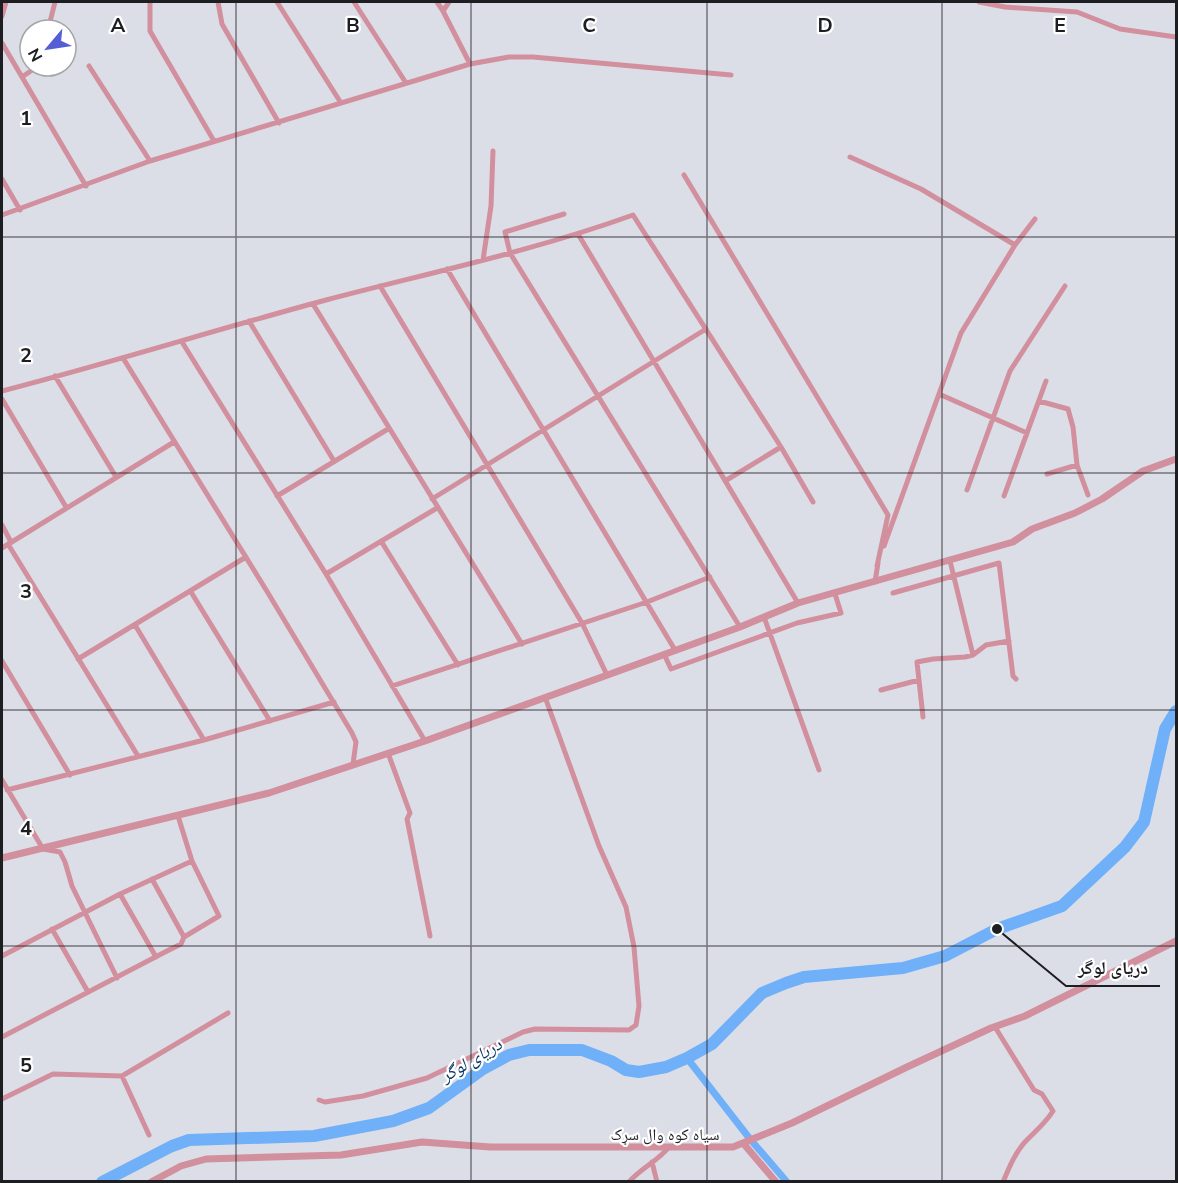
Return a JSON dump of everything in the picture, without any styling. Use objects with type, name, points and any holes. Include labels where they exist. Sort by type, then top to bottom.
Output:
[{"type":"street","points":[[2,16],[6,2]]},
{"type":"street","points":[[51,18],[55,2]]},
{"type":"street","points":[[150,2],[150,31],[214,141]]},
{"type":"street","points":[[218,2],[222,24],[279,123]]},
{"type":"street","points":[[277,2],[341,103]]},
{"type":"street","points":[[354,2],[406,83]]},
{"type":"street","points":[[437,2],[470,64]]},
{"type":"street","points":[[443,11],[449,2]]},
{"type":"street","points":[[979,2],[1005,7],[1077,12],[1120,29],[1176,37]]},
{"type":"street","points":[[2,43],[18,70]]},
{"type":"street","points":[[2,215],[150,161],[470,64],[509,57],[533,57],[731,75]]},
{"type":"street","points":[[89,66],[150,161]]},
{"type":"street","points":[[23,78],[86,186]]},
{"type":"street","points":[[483,260],[491,206],[493,151]]},
{"type":"street","points":[[850,157],[921,189],[1015,245]]},
{"type":"street","points":[[684,175],[888,515],[875,582]]},
{"type":"street","points":[[2,179],[20,210]]},
{"type":"street","points":[[564,214],[505,232],[510,253],[740,627]]},
{"type":"street","points":[[2,391],[182,342],[249,321],[510,253],[578,234],[633,215],[781,447],[813,502]]},
{"type":"street","points":[[877,566],[961,333],[1015,245],[1035,219]]},
{"type":"street","points":[[578,234],[798,603]]},
{"type":"street","points":[[447,269],[675,650]]},
{"type":"street","points":[[380,286],[582,623],[607,675]]},
{"type":"street","points":[[967,490],[1011,370],[1065,286]]},
{"type":"street","points":[[313,304],[436,508],[522,644]]},
{"type":"street","points":[[249,321],[334,461]]},
{"type":"street","points":[[432,499],[706,329]]},
{"type":"street","points":[[182,342],[326,574],[425,741]]},
{"type":"street","points":[[123,358],[334,702],[356,742],[352,764]]},
{"type":"street","points":[[55,376],[116,477]]},
{"type":"street","points":[[1004,496],[1046,381]]},
{"type":"street","points":[[939,394],[1027,433]]},
{"type":"street","points":[[2,399],[66,507]]},
{"type":"street","points":[[1039,401],[1068,409],[1077,465],[1088,495]]},
{"type":"street","points":[[277,496],[388,429]]},
{"type":"street","points":[[2,548],[174,442]]},
{"type":"street","points":[[725,481],[781,447]]},
{"type":"street","points":[[2,858],[249,800],[545,699],[740,627],[798,603],[1013,542],[1032,529],[1102,500],[1143,471],[1176,459]]},
{"type":"street","points":[[1047,474],[1077,465]]},
{"type":"street","points":[[326,574],[436,508]]},
{"type":"street","points":[[2,525],[10,543],[78,659],[138,756]]},
{"type":"street","points":[[381,541],[458,665]]},
{"type":"street","points":[[78,659],[246,557]]},
{"type":"street","points":[[950,561],[974,655]]},
{"type":"street","points":[[893,593],[999,563],[1012,676],[1016,679]]},
{"type":"street","points":[[392,686],[647,602],[710,577]]},
{"type":"street","points":[[191,592],[270,721]]},
{"type":"street","points":[[664,654],[671,669],[797,623],[841,613],[835,594]]},
{"type":"street","points":[[764,617],[819,770]]},
{"type":"street","points":[[135,625],[204,740]]},
{"type":"street","points":[[923,717],[917,662],[974,655],[986,645],[1009,641]]},
{"type":"street","points":[[2,661],[70,775]]},
{"type":"street","points":[[881,690],[919,680]]},
{"type":"street","points":[[319,1100],[325,1102],[363,1096],[427,1078],[529,1030],[554,1028],[629,1030],[636,1025],[639,1006],[634,947],[626,907],[599,846],[545,699]]},
{"type":"street","points":[[7,790],[204,740],[334,702]]},
{"type":"street","points":[[388,754],[410,813],[407,819],[429,936]]},
{"type":"street","points":[[2,780],[43,849],[60,852],[85,913],[117,978]]},
{"type":"street","points":[[2,1037],[181,944],[184,937],[219,916],[192,861],[178,816]]},
{"type":"street","points":[[2,956],[120,894],[192,861]]},
{"type":"street","points":[[152,879],[184,937]]},
{"type":"street","points":[[120,894],[156,957]]},
{"type":"street","points":[[52,928],[88,992]]},
{"type":"street","name":"سیاه کوه وال سړک","points":[[150,1182],[181,1166],[206,1160],[341,1155],[422,1142],[490,1147],[724,1148],[792,1123],[995,1027],[1025,1016],[1176,942]]},
{"type":"street","points":[[2,1099],[53,1074],[122,1076],[228,1013]]},
{"type":"street","points":[[995,1027],[1034,1090],[1042,1094],[1053,1111],[1046,1122],[1023,1144],[1011,1162],[1003,1182]]},
{"type":"street","points":[[122,1076],[149,1135]]},
{"type":"street","points":[[745,1142],[776,1182]]},
{"type":"street","points":[[629,1182],[641,1169],[664,1155],[669,1148]]},
{"type":"street","points":[[652,1162],[657,1182]]},
{"type":"waterway","name":"دریای لوگر","points":[[102,1182],[172,1146],[189,1140],[314,1136],[393,1121],[429,1108],[483,1069],[509,1055],[529,1050],[582,1050],[611,1061],[626,1070],[639,1072],[666,1067],[712,1044],[762,993],[786,983],[804,977],[903,968],[945,956],[997,929],[1062,906],[1125,847],[1144,822],[1165,729],[1176,711]]},
{"type":"waterway","points":[[687,1058],[750,1139],[787,1182]]},
{"type":"place","name":"دریای لوگر","points":[[997,929]]}]
